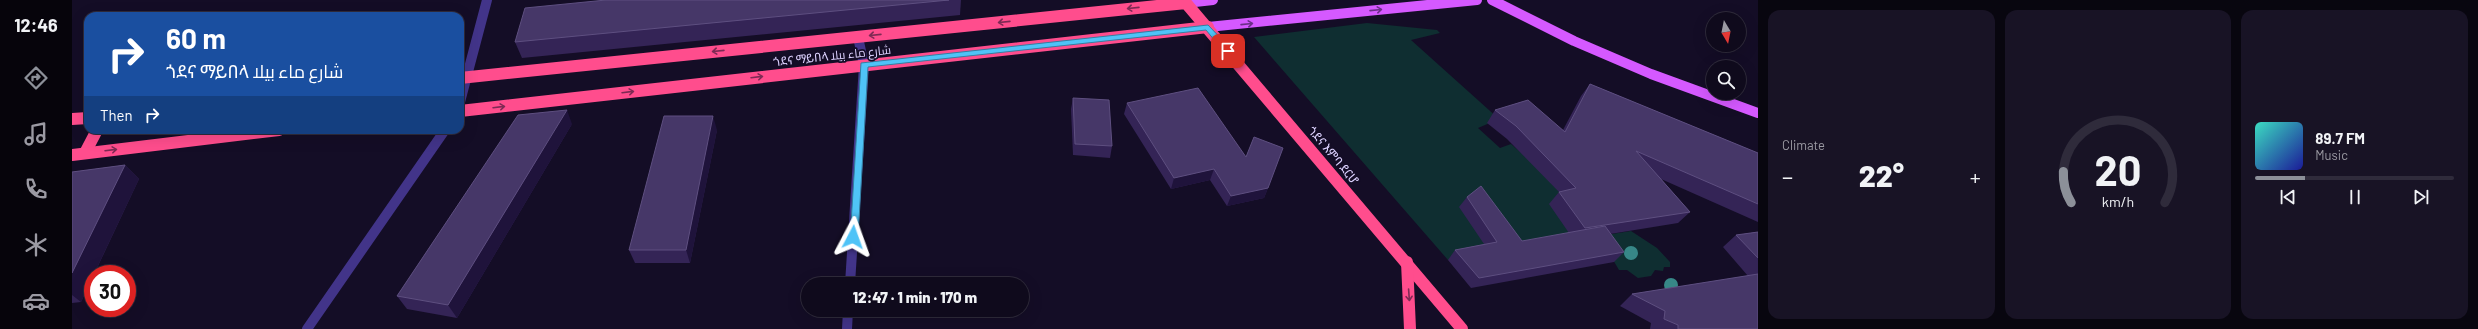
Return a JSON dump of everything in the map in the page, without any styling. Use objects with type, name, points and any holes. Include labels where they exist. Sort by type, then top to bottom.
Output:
[{"type":"highway","name":"ጎደና ማይበላ شارع ماء بيلا","points":[[464,77],[858,37],[1185,1]]},
{"type":"highway","name":"ጎደና እምባ ደርሆ","points":[[1185,1],[1407,262],[1462,329]]},
{"type":"highway","name":"ጎደና ማይበላ شارع ماء بيلا","points":[[464,111],[1208,28]]},
{"type":"highway","points":[[72,119],[84,118]]},
{"type":"highway","points":[[85,153],[96,134]]},
{"type":"highway","points":[[72,154],[245,134]]},
{"type":"highway","points":[[1407,262],[1410,329]]},
{"type":"main road","points":[[1185,1],[1212,0]]},
{"type":"main road","points":[[1208,28],[1477,0]]},
{"type":"main road","points":[[1492,0],[1574,41],[1651,74],[1758,113]]},
{"type":"street","points":[[464,77],[487,0]]},
{"type":"street","points":[[850,277],[864,65],[858,37]]},
{"type":"street","points":[[307,329],[442,134]]},
{"type":"street","points":[[847,329],[848,317]]},
{"type":"green space","points":[[1367,23],[1437,30],[1440,33],[1411,40],[1499,119],[1478,128],[1500,148],[1511,144],[1561,187],[1574,240],[1448,260],[1254,37]]},
{"type":"green space","points":[[1631,231],[1657,248],[1670,262],[1670,267],[1664,267],[1663,271],[1655,270],[1651,276],[1638,278],[1627,270],[1619,270],[1599,236]]},
{"type":"building","points":[[606,0],[949,0],[515,42],[525,8]]},
{"type":"building","points":[[1590,84],[1758,153],[1758,204],[1636,151],[1690,212],[1585,228],[1559,192],[1576,188],[1516,126],[1495,110],[1528,100],[1565,132]]},
{"type":"building","points":[[1198,88],[1246,157],[1254,137],[1283,148],[1268,188],[1231,196],[1214,169],[1174,178],[1127,103]]},
{"type":"building","points":[[1073,98],[1109,100],[1112,146],[1075,144]]},
{"type":"building","points":[[567,110],[448,305],[397,296],[518,115]]},
{"type":"building","points":[[664,116],[713,116],[686,250],[629,250]]},
{"type":"building","points":[[125,165],[72,273],[72,172]]},
{"type":"building","points":[[1481,186],[1522,241],[1605,226],[1624,252],[1479,278],[1455,250],[1497,242],[1467,197]]},
{"type":"building","points":[[1758,232],[1758,258],[1736,235]]},
{"type":"building","points":[[1758,274],[1758,329],[1678,329],[1678,325],[1664,319],[1665,311],[1632,294]]},
{"type":"route","points":[[853,237],[864,65],[1208,28],[1228,51]]}]
